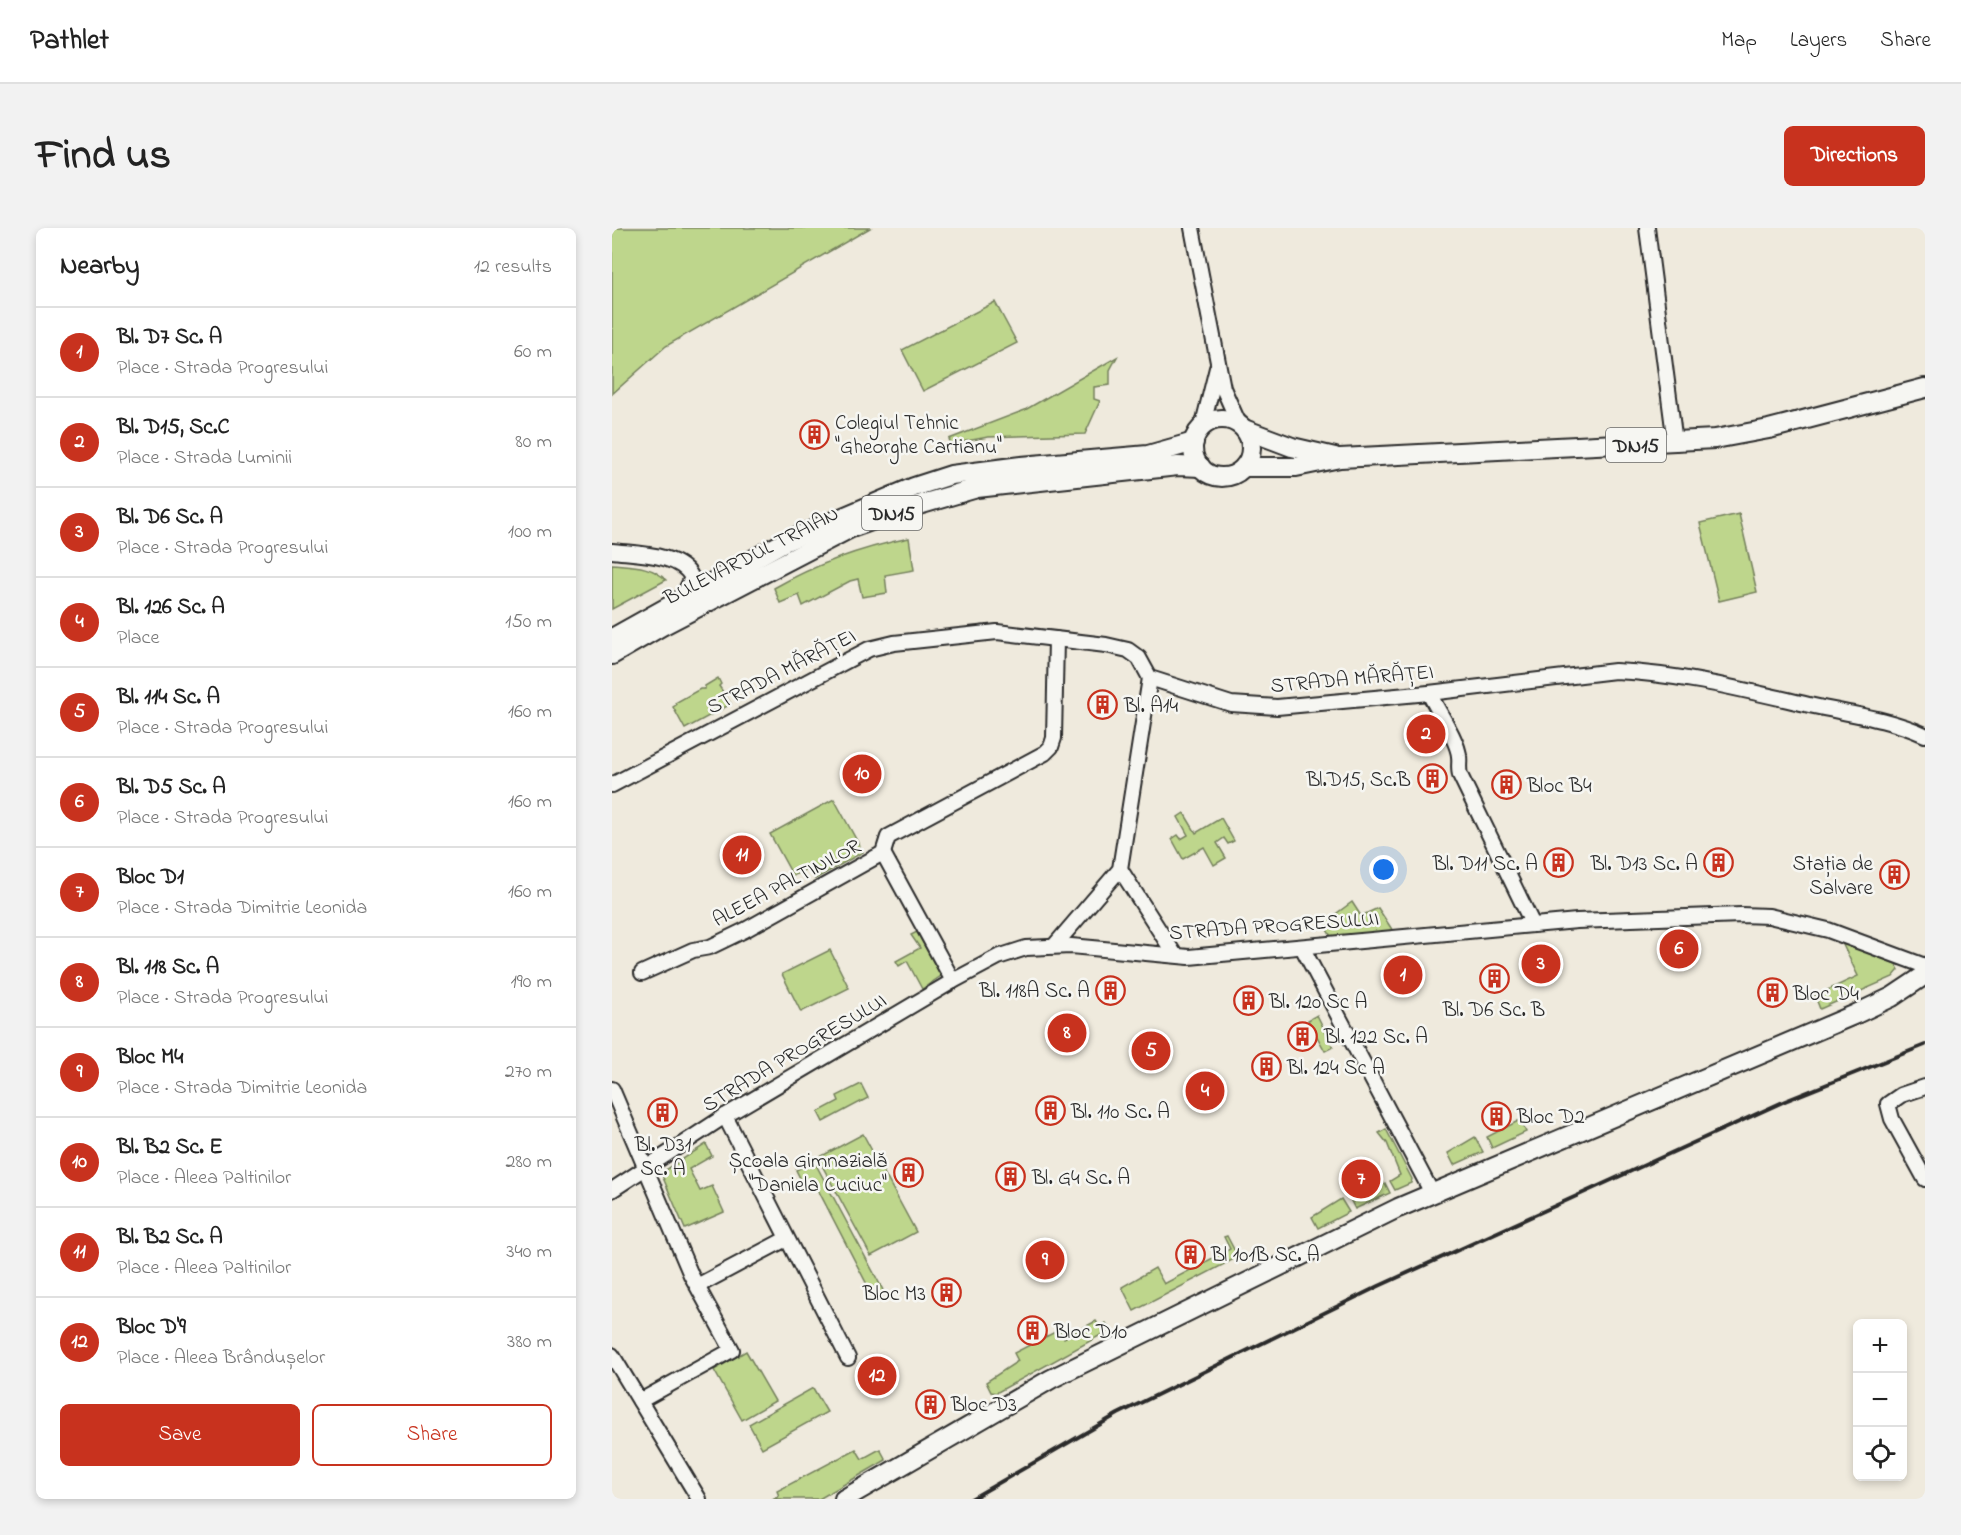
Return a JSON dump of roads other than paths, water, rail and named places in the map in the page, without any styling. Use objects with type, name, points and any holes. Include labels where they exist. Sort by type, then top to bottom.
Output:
[{"type":"main road","name":"DN15","points":[[1201,467],[1218,477],[1236,473],[1244,467],[1296,468],[1340,458],[1675,443],[1715,439],[1769,429],[1925,388]]},
{"type":"main road","name":"DN15","points":[[1198,435],[1208,423],[1224,419],[1292,447],[1340,458]]},
{"type":"main road","points":[[1241,427],[1251,444],[1251,453],[1244,467]]},
{"type":"main road","points":[[1198,435],[1196,460],[1201,467]]},
{"type":"main road","name":"BULEVARDUL TRAIAN","points":[[612,638],[804,533],[864,506],[951,475],[1030,465],[1148,455],[1198,435]]},
{"type":"main road","name":"BULEVARDUL TRAIAN","points":[[612,655],[662,626],[841,533],[905,509],[977,488],[1173,467],[1201,467]]},
{"type":"main road","points":[[844,1499],[1051,1379],[1123,1341],[1432,1193],[1856,1014],[1892,997],[1925,975]]},
{"type":"street","points":[[1192,228],[1218,366],[1227,401],[1241,427]]},
{"type":"street","points":[[1647,228],[1675,443]]},
{"type":"street","points":[[1198,435],[1218,366]]},
{"type":"street","points":[[612,550],[668,559],[689,572],[692,578],[682,598]]},
{"type":"street","name":"STRADA MĂRĂȚEI","points":[[612,785],[869,649],[894,643],[997,632],[1128,650],[1139,658],[1150,678],[1232,704],[1301,707],[1585,674],[1646,673],[1705,682],[1888,722],[1925,735]]},
{"type":"street","name":"ALEEA PALTINILOR","points":[[642,973],[693,950],[710,947],[745,930],[883,853],[888,837],[1045,753],[1051,747],[1054,726],[1056,639]]},
{"type":"street","points":[[1054,946],[1120,869],[1150,678]]},
{"type":"street","points":[[1428,693],[1460,756],[1457,765],[1460,775],[1533,925]]},
{"type":"street","name":"ALEEA PALTINILOR","points":[[883,853],[953,981]]},
{"type":"street","points":[[1120,869],[1174,955]]},
{"type":"street","name":"STRADA PROGRESULUI","points":[[612,1190],[725,1116],[953,981],[1008,952],[1054,946],[1190,957],[1533,925],[1677,916],[1769,916],[1828,930],[1925,966]]},
{"type":"street","points":[[1302,947],[1432,1193]]},
{"type":"street","points":[[1925,1086],[1901,1095],[1888,1104],[1893,1119],[1925,1179]]},
{"type":"street","points":[[612,1089],[691,1275],[699,1285],[732,1350],[640,1401]]},
{"type":"street","points":[[725,1116],[848,1358]]},
{"type":"street","points":[[699,1285],[786,1239]]},
{"type":"street","points":[[612,1355],[699,1499]]},
{"type":"railway","points":[[971,1499],[1118,1414],[1379,1286],[1785,1101],[1925,1045]]},
{"type":"place","name":"Colegiul Tehnic \"Gheorghe Cartianu\"","points":[[814,434]]},
{"type":"place","name":"Bl. A14","points":[[1103,705]]},
{"type":"place","name":"Bl. D15, Sc.C","points":[[1426,734]]},
{"type":"place","name":"Bl. B2 Sc. E","points":[[862,774]]},
{"type":"place","name":"Bl.D15, Sc.B","points":[[1432,779]]},
{"type":"place","name":"Bloc B4","points":[[1506,785]]},
{"type":"place","name":"Bl. B2 Sc. A","points":[[742,855]]},
{"type":"place","name":"Bl. D11 Sc. A","points":[[1559,863]]},
{"type":"place","name":"Bl. D13 Sc. A","points":[[1719,863]]},
{"type":"place","name":"Stația de Salvare","points":[[1894,875]]},
{"type":"place","name":"Bl. D5 Sc. A","points":[[1679,949]]},
{"type":"place","name":"Bl. D6 Sc. A","points":[[1541,964]]},
{"type":"place","name":"Bl. D7 Sc. A","points":[[1403,975]]},
{"type":"place","name":"Bl. D6 Sc. B","points":[[1494,978]]},
{"type":"place","name":"Bl. 118A Sc. A","points":[[1111,990]]},
{"type":"place","name":"Bloc D4","points":[[1772,993]]},
{"type":"place","name":"Bl. 120 Sc A","points":[[1248,1001]]},
{"type":"place","name":"Bl. 118 Sc. A","points":[[1067,1033]]},
{"type":"place","name":"Bl. 122 Sc. A","points":[[1303,1036]]},
{"type":"place","name":"Bl. 114 Sc. A","points":[[1151,1051]]},
{"type":"place","name":"Bl. 124 Sc A","points":[[1266,1067]]},
{"type":"place","name":"Bl. 126 Sc. A","points":[[1205,1091]]},
{"type":"place","name":"Bl. 110 Sc. A","points":[[1050,1111]]},
{"type":"place","name":"Bl. D31 Sc. A","points":[[663,1113]]},
{"type":"place","name":"Bloc D2","points":[[1496,1116]]},
{"type":"place","name":"Școala Gimnazială \"Daniela Cuciuc\"","points":[[908,1172]]},
{"type":"place","name":"Bl. G4 Sc. A","points":[[1011,1177]]},
{"type":"place","name":"Bloc D1","points":[[1361,1179]]},
{"type":"place","name":"Bl 101B Sc. A","points":[[1190,1254]]},
{"type":"place","name":"Bloc M4","points":[[1045,1260]]},
{"type":"place","name":"Bloc M3","points":[[947,1293]]},
{"type":"place","name":"Bloc D10","points":[[1033,1331]]},
{"type":"place","name":"Bloc D'9","points":[[877,1376]]},
{"type":"place","name":"Bloc D3","points":[[930,1404]]}]
